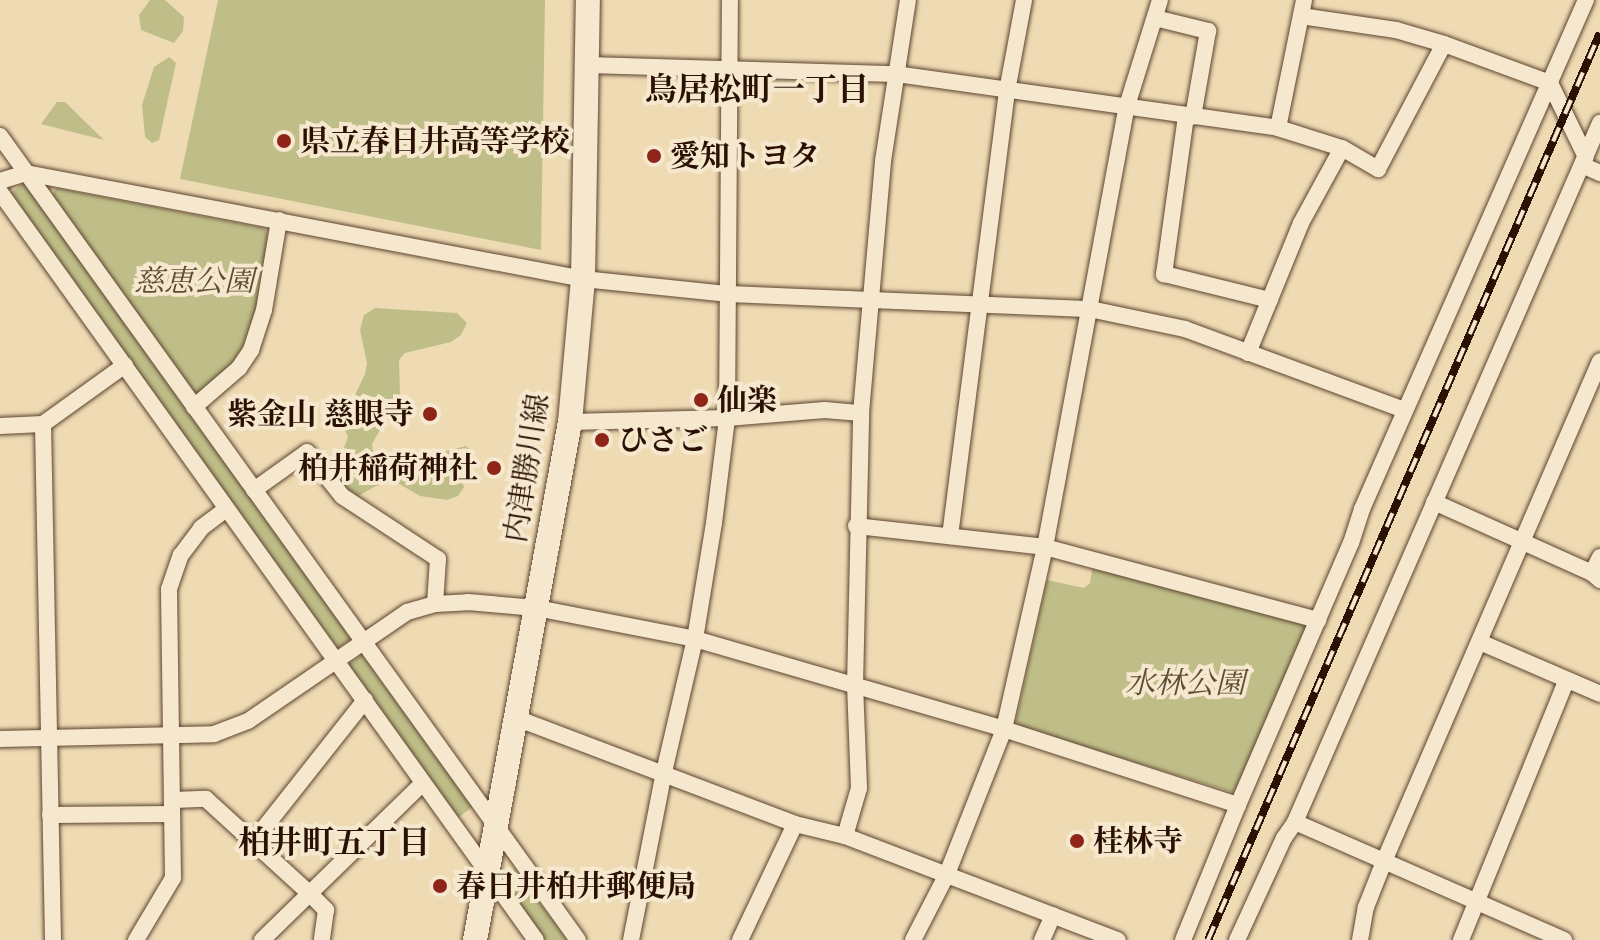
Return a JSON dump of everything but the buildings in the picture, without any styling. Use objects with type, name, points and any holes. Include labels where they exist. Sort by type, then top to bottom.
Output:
[{"type":"main road","name":"内津勝川線","points":[[475,940],[570,422],[583,279],[588,0]]},
{"type":"street","points":[[631,940],[664,772],[695,639],[727,418],[730,0]]},
{"type":"street","points":[[845,836],[859,788],[855,686],[856,526],[861,413],[883,161],[908,0]]},
{"type":"street","points":[[950,536],[1007,91],[1024,0]]},
{"type":"street","points":[[913,940],[947,874],[1004,729],[1045,547],[1126,109],[1160,0]]},
{"type":"street","points":[[1183,940],[1404,410],[1586,0]]},
{"type":"street","points":[[1278,128],[1303,8],[1444,44],[1550,83],[1584,161],[1600,173]]},
{"type":"street","points":[[1155,18],[1208,31],[1164,274],[1270,300]]},
{"type":"street","points":[[588,65],[896,74],[1126,109],[1278,128],[1342,148],[1378,169],[1444,44]]},
{"type":"street","points":[[1237,940],[1284,838],[1295,822],[1600,123]]},
{"type":"street","points":[[0,136],[578,940]]},
{"type":"street","points":[[1248,353],[1301,223],[1342,148]]},
{"type":"street","points":[[0,181],[26,173],[583,279],[729,294],[1090,309],[1185,329],[1404,410]]},
{"type":"street","points":[[0,192],[226,509],[342,656],[365,700],[536,940]]},
{"type":"street","points":[[194,407],[239,368],[251,350],[264,310],[279,220]]},
{"type":"street","points":[[1360,940],[1366,907],[1385,859],[1600,361]]},
{"type":"street","points":[[0,426],[43,424],[125,365]]},
{"type":"street","points":[[570,422],[727,418],[825,410],[861,413]]},
{"type":"street","points":[[43,424],[53,940]]},
{"type":"street","points":[[254,490],[307,452],[342,496],[438,559],[435,604]]},
{"type":"street","points":[[1434,502],[1596,577],[1600,557]]},
{"type":"street","points":[[136,940],[173,878],[169,589],[188,546],[201,528],[226,509]]},
{"type":"street","points":[[856,526],[1045,547],[1318,620]]},
{"type":"street","points":[[0,739],[214,734],[248,721],[407,612],[435,604],[468,602],[536,608],[695,639],[1004,729],[1238,805]]},
{"type":"street","points":[[1480,642],[1600,694]]},
{"type":"street","points":[[1461,940],[1566,681]]},
{"type":"street","points":[[253,842],[365,700]]},
{"type":"street","points":[[516,718],[795,824],[845,836],[1118,940]]},
{"type":"street","points":[[262,940],[423,783]]},
{"type":"street","points":[[50,815],[172,807],[206,799],[326,910],[322,940]]},
{"type":"street","points":[[1295,822],[1564,940]]},
{"type":"street","points":[[740,940],[795,824]]},
{"type":"street","points":[[1042,940],[1053,915]]},
{"type":"green space","points":[[150,0],[165,0],[184,17],[183,31],[174,43],[141,30],[139,15]]},
{"type":"green space","name":"県立春日井高等学校","points":[[218,0],[545,0],[541,250],[180,179]]},
{"type":"green space","points":[[169,57],[176,63],[159,140],[152,143],[145,137],[142,105],[154,67]]},
{"type":"green space","points":[[57,102],[65,102],[104,140],[41,124]]},
{"type":"green space","points":[[24,183],[354,637],[338,649],[8,195]]},
{"type":"green space","name":"慈恵公園","points":[[56,188],[264,228],[268,234],[256,316],[244,347],[225,372],[199,393],[192,391],[52,196]]},
{"type":"green space","points":[[375,308],[457,313],[467,323],[461,335],[451,342],[405,353],[399,360],[400,395],[372,444],[375,464],[392,471],[431,463],[446,451],[466,446],[473,452],[459,471],[464,487],[458,496],[447,500],[420,496],[396,482],[376,486],[358,496],[346,489],[335,471],[348,437],[343,426],[345,416],[367,363],[360,330],[364,315]]},
{"type":"green space","name":"水林公園","points":[[1093,564],[1306,622],[1308,629],[1239,787],[1232,792],[1020,727],[1016,721],[1047,580],[1084,588],[1090,583]]},
{"type":"green space","points":[[362,655],[473,807],[458,818],[347,666]]},
{"type":"green space","points":[[514,868],[567,940],[545,940],[511,892]]},
{"type":"railway","points":[[1208,940],[1600,33]]},
{"type":"place","name":"県立春日井高等学校","points":[[284,141]]},
{"type":"place","name":"愛知トヨタ","points":[[654,156]]},
{"type":"place","name":"仙楽","points":[[701,400]]},
{"type":"place","name":"紫金山 慈眼寺","points":[[430,414]]},
{"type":"place","name":"ひさご","points":[[602,440]]},
{"type":"place","name":"柏井稲荷神社","points":[[494,468]]},
{"type":"place","name":"桂林寺","points":[[1077,841]]},
{"type":"place","name":"春日井柏井郵便局","points":[[440,886]]},
{"type":"district","name":"鳥居松町一丁目","points":[[757,89]]},
{"type":"district","name":"柏井町五丁目","points":[[334,842]]}]
